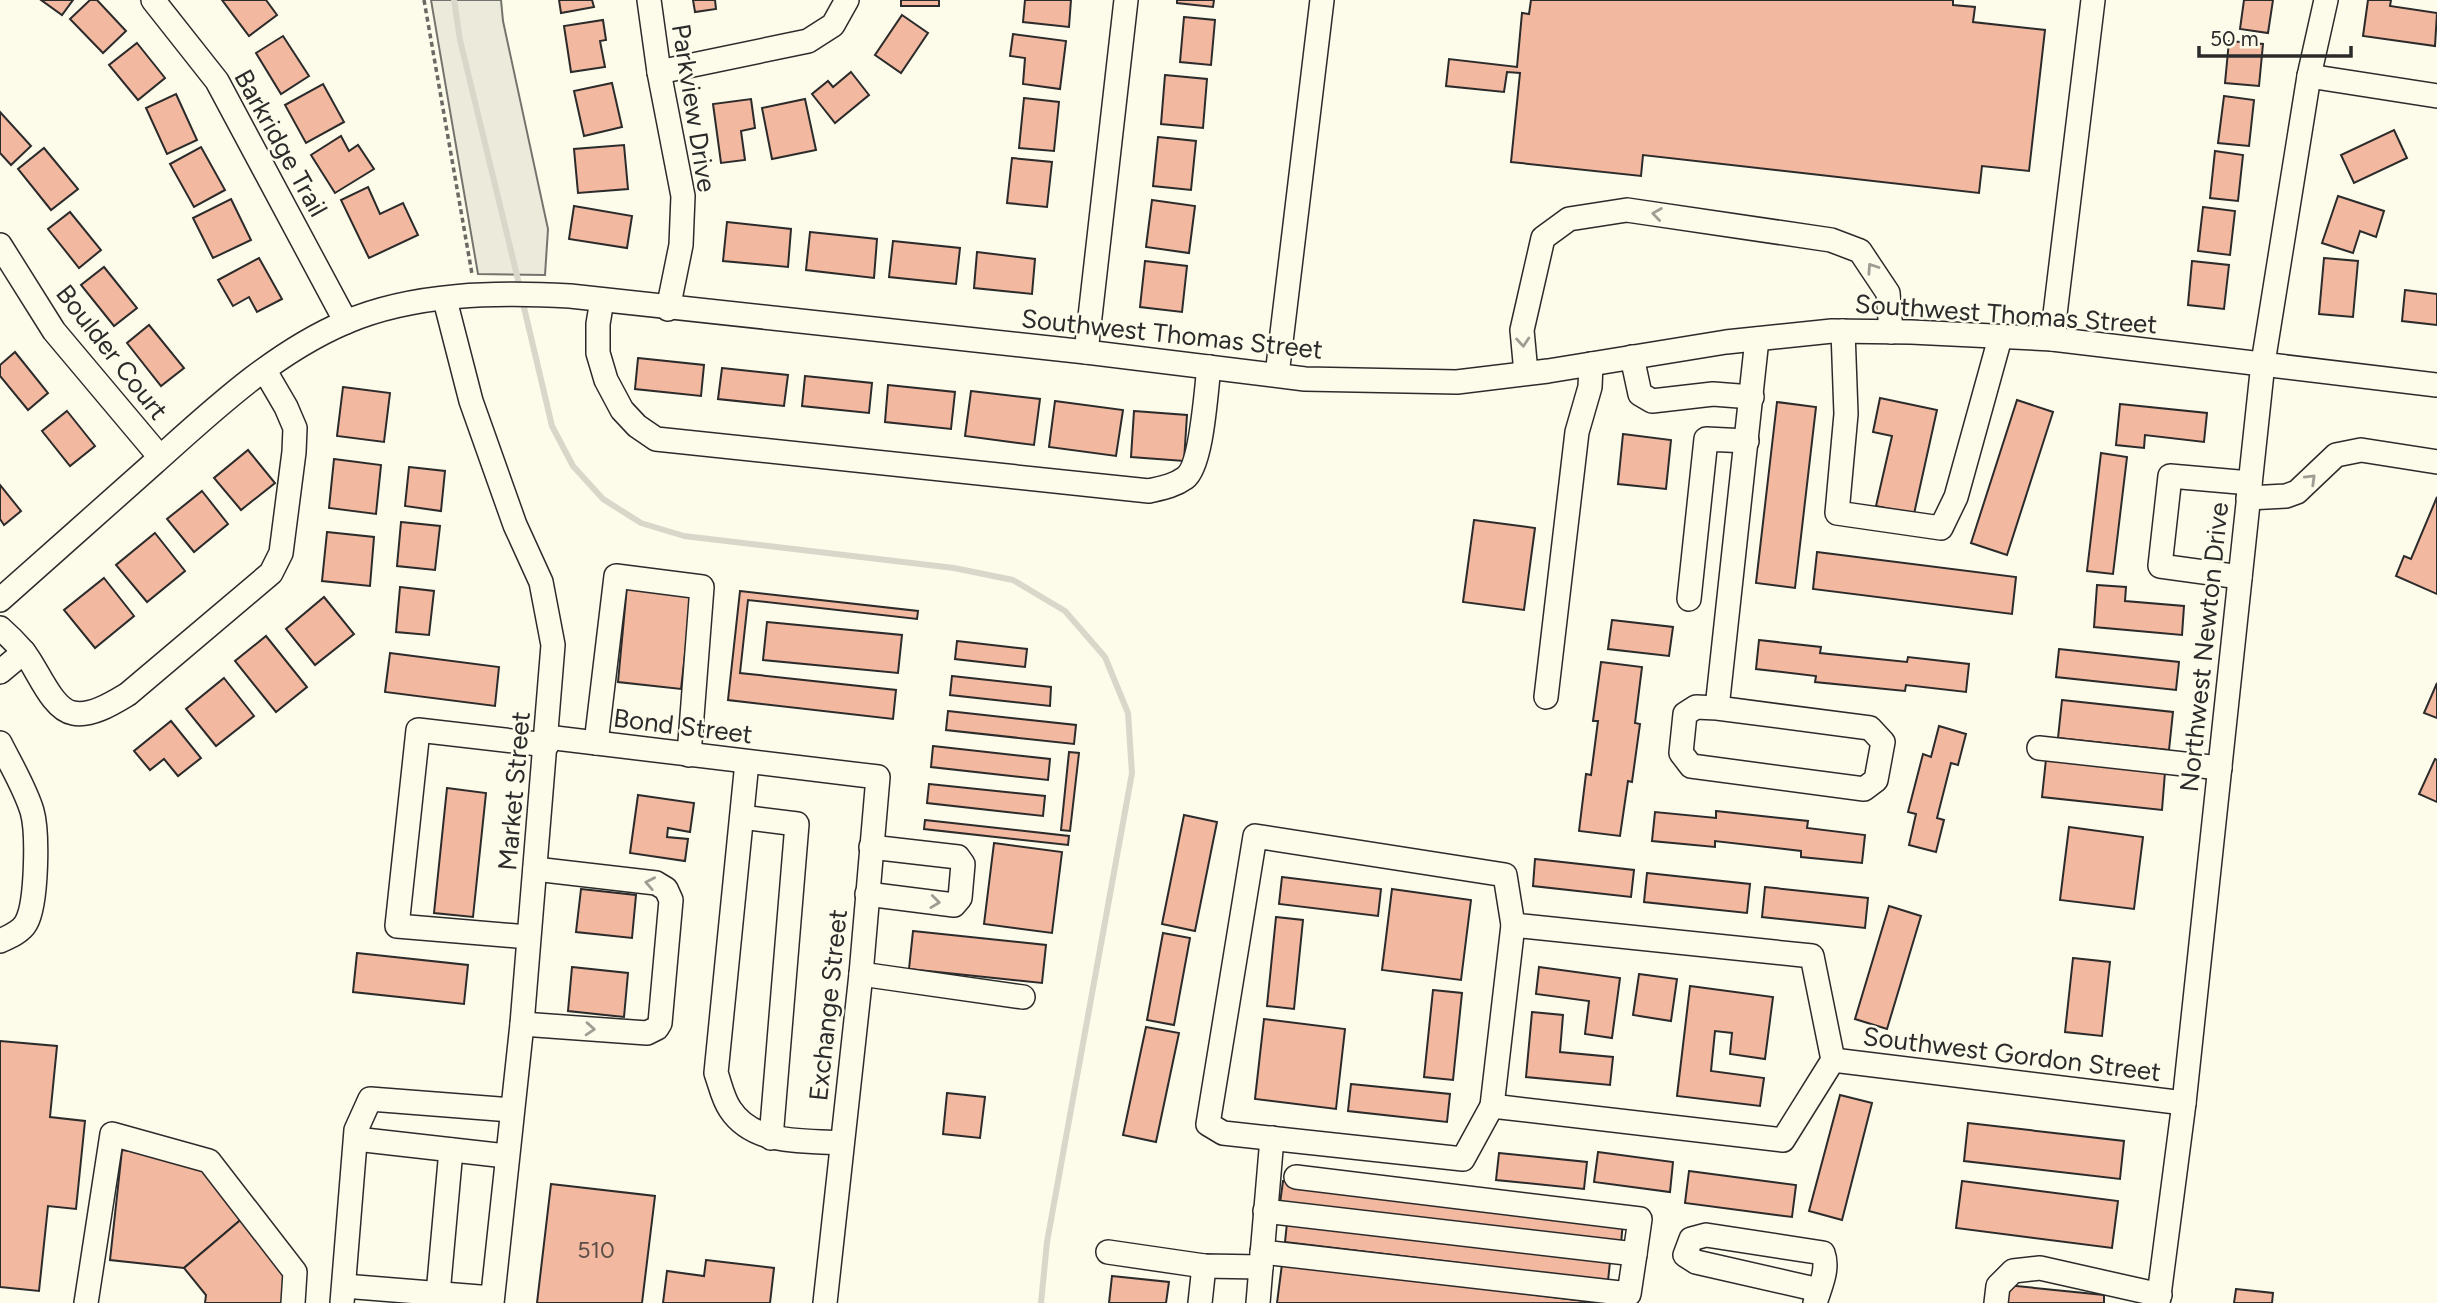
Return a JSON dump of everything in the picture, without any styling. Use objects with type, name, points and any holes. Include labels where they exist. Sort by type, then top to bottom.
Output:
[{"type":"street","name":"Barkridge Trail","points":[[153,0],[217,81],[346,322]]},
{"type":"street","name":"Parkview Drive","points":[[649,0],[659,72],[683,196],[681,245],[668,309]]},
{"type":"street","points":[[659,72],[808,41],[833,25],[847,0]]},
{"type":"street","points":[[1086,352],[1126,0]]},
{"type":"street","points":[[1277,375],[1322,0]]},
{"type":"street","points":[[2052,340],[2093,0]]},
{"type":"street","name":"Northwest Newton Drive","points":[[2159,1299],[2184,1103],[2263,363],[2309,76],[2326,0]]},
{"type":"street","points":[[2309,76],[2437,96]]},
{"type":"street","points":[[1526,373],[1522,330],[1544,239],[1570,219],[1627,209],[1831,240],[1860,251],[1888,293],[1891,332]]},
{"type":"street","name":"Boulder Court","points":[[0,245],[54,331],[160,457]]},
{"type":"street","name":"Southwest Thomas Street","points":[[0,600],[214,410],[304,344],[346,322],[405,304],[482,294],[536,294],[602,300],[1086,352],[1305,379],[1457,383],[1757,339],[1843,331],[2052,340],[2437,385]]},
{"type":"street","name":"Market Street","points":[[445,300],[471,401],[515,525],[541,582],[553,645],[522,1024],[492,1301]]},
{"type":"street","points":[[602,300],[598,324],[598,353],[606,380],[622,410],[637,426],[656,439],[779,453],[1149,491],[1172,486],[1188,477],[1193,467],[1197,457],[1209,367]]},
{"type":"street","points":[[1843,331],[1846,414],[1837,513],[1941,528],[1956,497],[2000,338]]},
{"type":"street","points":[[1717,708],[1757,339]]},
{"type":"street","points":[[1632,357],[1640,394],[1653,401],[1713,394],[1752,397]]},
{"type":"street","points":[[1546,697],[1577,432],[1590,387],[1591,364]]},
{"type":"street","points":[[0,628],[24,652],[57,705],[73,714],[92,711],[108,706],[128,694],[271,573],[281,553],[295,428],[265,370]]},
{"type":"street","points":[[1689,598],[1706,439],[1747,441]]},
{"type":"street","points":[[2240,577],[2160,566],[2170,476],[2286,496],[2297,492],[2336,455],[2361,450],[2437,462]]},
{"type":"street","points":[[596,743],[616,576],[702,587],[689,755]]},
{"type":"street","points":[[0,672],[24,652]]},
{"type":"street","points":[[1696,707],[1717,708],[1870,728],[1882,742],[1876,780],[1864,789],[1691,766],[1681,753],[1685,715],[1696,707]]},
{"type":"street","name":"Bond Street","points":[[528,937],[397,926],[418,730],[596,743],[813,770]]},
{"type":"street","points":[[0,743],[32,812],[36,859],[26,923],[16,934],[0,942]]},
{"type":"street","points":[[2039,748],[2220,768]]},
{"type":"street","points":[[747,762],[716,1073],[730,1109],[752,1131],[771,1138],[842,1143]]},
{"type":"street","name":"Exchange Street","points":[[813,770],[878,777],[825,1303]]},
{"type":"street","points":[[741,817],[797,824],[771,1138]]},
{"type":"street","points":[[1255,836],[1505,875],[1513,925],[1492,1106],[1463,1159],[1223,1133],[1208,1124],[1255,836]]},
{"type":"street","points":[[867,894],[954,905],[960,898],[963,864],[958,857],[872,847]]},
{"type":"street","points":[[522,1024],[647,1033],[657,1028],[660,1023],[671,900],[666,889],[656,883],[535,869]]},
{"type":"street","points":[[1492,1106],[1783,1140],[1833,1060],[1812,956],[1513,925]]},
{"type":"street","points":[[860,974],[1024,997]]},
{"type":"street","name":"Southwest Gordon Street","points":[[1833,1060],[2184,1103]]},
{"type":"street","points":[[492,1301],[438,1294],[343,1295],[356,1130],[370,1099],[512,1110]]},
{"type":"street","points":[[86,1303],[112,1134],[209,1161],[295,1272],[293,1303]]},
{"type":"street","points":[[1258,1303],[1272,1138]]},
{"type":"street","points":[[356,1139],[506,1156]]},
{"type":"street","points":[[438,1294],[451,1150]]},
{"type":"street","points":[[1108,1252],[1204,1266],[1262,1259],[1628,1298],[1640,1219],[1296,1177]]},
{"type":"street","points":[[1265,1211],[1635,1254]]},
{"type":"street","points":[[1706,1235],[1823,1254],[1827,1263],[1817,1296],[1696,1262],[1685,1255],[1691,1239],[1706,1235]]},
{"type":"street","points":[[1200,1303],[1204,1266]]},
{"type":"street","points":[[1996,1303],[1998,1286],[2013,1271],[2040,1268],[2159,1299]]},
{"type":"path","points":[[424,0],[482,294]]},
{"type":"shaded area","points":[[431,0],[501,0],[503,21],[548,229],[545,275],[478,274]]},
{"type":"building","points":[[41,0],[73,0],[62,15]]},
{"type":"building","points":[[90,0],[97,0],[126,31],[103,53],[70,19]]},
{"type":"building","points":[[222,0],[266,0],[277,15],[249,36]]},
{"type":"building","points":[[559,0],[592,0],[594,7],[561,13]]},
{"type":"building","points":[[693,0],[715,0],[716,9],[695,12]]},
{"type":"building","points":[[901,0],[939,0],[939,6],[901,6]]},
{"type":"building","points":[[1025,0],[1071,0],[1069,27],[1023,22]]},
{"type":"building","points":[[1177,0],[1214,0],[1213,7],[1177,3]]},
{"type":"building","points":[[1531,0],[1953,0],[1953,5],[1975,7],[1973,22],[2045,30],[2029,171],[1982,166],[1979,193],[1643,155],[1641,176],[1511,162],[1520,73],[1507,72],[1504,92],[1446,86],[1449,59],[1517,67],[1522,13],[1529,14]]},
{"type":"building","points":[[2244,0],[2273,0],[2268,33],[2240,29]]},
{"type":"building","points":[[2368,0],[2391,0],[2390,6],[2437,13],[2435,46],[2363,36]]},
{"type":"building","points":[[902,15],[928,33],[901,73],[875,55]]},
{"type":"building","points":[[1184,17],[1215,20],[1211,65],[1180,62]]},
{"type":"building","points":[[603,20],[606,40],[600,41],[605,67],[571,72],[564,26]]},
{"type":"building","points":[[1013,34],[1066,41],[1060,89],[1023,84],[1025,58],[1010,56]]},
{"type":"building","points":[[283,36],[309,76],[281,94],[256,53]]},
{"type":"building","points":[[2229,41],[2263,44],[2259,86],[2225,83]]},
{"type":"building","points":[[137,43],[165,78],[138,100],[109,65]]},
{"type":"building","points":[[851,72],[869,95],[835,123],[812,94],[828,81],[833,87]]},
{"type":"building","points":[[1165,75],[1207,79],[1203,128],[1161,124]]},
{"type":"building","points":[[612,83],[622,127],[584,136],[574,91]]},
{"type":"building","points":[[323,84],[344,122],[306,143],[285,105]]},
{"type":"building","points":[[176,94],[197,140],[167,154],[146,108]]},
{"type":"building","points":[[2224,96],[2254,100],[2249,146],[2218,143]]},
{"type":"building","points":[[1024,98],[1059,102],[1054,151],[1019,148]]},
{"type":"building","points":[[751,99],[755,128],[741,131],[745,160],[721,163],[713,104]]},
{"type":"building","points":[[805,99],[816,150],[772,159],[762,108]]},
{"type":"building","points":[[0,112],[31,146],[11,165],[0,153]]},
{"type":"building","points":[[2394,130],[2407,158],[2354,183],[2341,155]]},
{"type":"building","points":[[341,136],[349,151],[358,145],[374,169],[335,193],[311,155]]},
{"type":"building","points":[[1158,137],[1196,141],[1191,190],[1153,186]]},
{"type":"building","points":[[624,145],[628,189],[578,193],[574,149]]},
{"type":"building","points":[[201,147],[225,190],[194,207],[170,164]]},
{"type":"building","points":[[44,148],[78,189],[51,210],[18,169]]},
{"type":"building","points":[[2215,151],[2243,155],[2238,201],[2210,198]]},
{"type":"building","points":[[1012,158],[1052,162],[1047,207],[1007,203]]},
{"type":"building","points":[[368,187],[380,214],[403,203],[418,235],[369,258],[341,200]]},
{"type":"building","points":[[2338,196],[2384,211],[2376,237],[2360,231],[2353,253],[2322,243]]},
{"type":"building","points":[[231,199],[251,240],[213,258],[193,218]]},
{"type":"building","points":[[1152,200],[1195,206],[1189,253],[1146,247]]},
{"type":"building","points":[[574,206],[632,216],[627,248],[569,239]]},
{"type":"building","points":[[2203,207],[2235,211],[2230,255],[2198,251]]},
{"type":"building","points":[[70,212],[101,250],[79,268],[48,229]]},
{"type":"building","points":[[727,222],[791,229],[788,267],[723,261]]},
{"type":"building","points":[[810,232],[877,239],[874,278],[806,270]]},
{"type":"building","points":[[893,241],[960,248],[956,284],[889,277]]},
{"type":"building","points":[[977,252],[1035,259],[1032,294],[974,288]]},
{"type":"building","points":[[259,258],[282,299],[257,312],[249,297],[233,306],[218,280]]},
{"type":"building","points":[[2324,258],[2358,261],[2353,317],[2319,314]]},
{"type":"building","points":[[1145,261],[1187,266],[1182,312],[1140,307]]},
{"type":"building","points":[[2192,261],[2229,265],[2224,309],[2188,305]]},
{"type":"building","points":[[104,267],[137,308],[114,326],[81,285]]},
{"type":"building","points":[[2405,290],[2437,294],[2437,325],[2402,321]]},
{"type":"building","points":[[149,325],[184,368],[161,386],[127,343]]},
{"type":"building","points":[[15,352],[48,393],[28,410],[0,376],[0,365]]},
{"type":"building","points":[[638,358],[704,365],[701,396],[635,389]]},
{"type":"building","points":[[722,368],[788,375],[784,406],[718,399]]},
{"type":"building","points":[[805,376],[872,383],[869,413],[802,406]]},
{"type":"building","points":[[888,385],[955,392],[951,429],[885,422]]},
{"type":"building","points":[[343,387],[390,393],[384,442],[337,436]]},
{"type":"building","points":[[971,391],[1040,399],[1034,445],[965,436]]},
{"type":"building","points":[[1880,398],[1937,410],[1914,514],[1876,506],[1892,436],[1873,432]]},
{"type":"building","points":[[2017,400],[2053,412],[2007,555],[1971,543]]},
{"type":"building","points":[[1055,401],[1123,410],[1116,456],[1049,447]]},
{"type":"building","points":[[1777,402],[1816,407],[1795,588],[1756,583]]},
{"type":"building","points":[[2120,404],[2207,413],[2204,442],[2145,435],[2144,448],[2116,445]]},
{"type":"building","points":[[67,411],[95,446],[70,466],[42,431]]},
{"type":"building","points":[[1134,411],[1187,415],[1184,461],[1131,457]]},
{"type":"building","points":[[1623,434],[1671,440],[1666,489],[1618,484]]},
{"type":"building","points":[[248,450],[275,483],[241,510],[214,478]]},
{"type":"building","points":[[2101,453],[2127,457],[2113,574],[2087,571]]},
{"type":"building","points":[[334,459],[381,465],[376,514],[329,508]]},
{"type":"building","points":[[409,467],[445,471],[441,511],[405,506]]},
{"type":"building","points":[[0,485],[21,511],[4,525],[0,519]]},
{"type":"building","points":[[202,491],[228,524],[194,552],[167,519]]},
{"type":"building","points":[[2437,497],[2437,594],[2396,576],[2404,556],[2411,559]]},
{"type":"building","points":[[1474,520],[1535,528],[1524,610],[1463,602]]},
{"type":"building","points":[[401,522],[440,526],[435,570],[397,566]]},
{"type":"building","points":[[327,532],[374,537],[370,586],[322,581]]},
{"type":"building","points":[[155,533],[185,571],[147,602],[116,565]]},
{"type":"building","points":[[1817,552],[2016,577],[2012,614],[1813,589]]},
{"type":"building","points":[[104,578],[134,616],[95,648],[64,610]]},
{"type":"building","points":[[2097,585],[2126,587],[2125,601],[2184,606],[2182,635],[2094,627]]},
{"type":"building","points":[[627,586],[692,593],[681,689],[618,682]]},
{"type":"building","points":[[400,587],[434,591],[429,635],[396,632]]},
{"type":"building","points":[[740,591],[918,611],[917,619],[748,600],[740,673],[896,690],[893,719],[728,700]]},
{"type":"building","points":[[324,597],[354,634],[315,665],[286,629]]},
{"type":"building","points":[[1612,620],[1673,627],[1669,656],[1608,649]]},
{"type":"building","points":[[767,622],[902,635],[898,673],[763,660]]},
{"type":"building","points":[[266,636],[307,687],[276,712],[235,661]]},
{"type":"building","points":[[1759,640],[1821,647],[1820,653],[1907,662],[1908,657],[1969,664],[1966,692],[1906,685],[1905,691],[1815,682],[1816,676],[1756,669]]},
{"type":"building","points":[[957,641],[1027,649],[1025,667],[955,659]]},
{"type":"building","points":[[2059,649],[2179,662],[2176,690],[2056,677]]},
{"type":"building","points":[[390,653],[499,667],[495,706],[385,692]]},
{"type":"building","points":[[1601,662],[1642,667],[1635,723],[1640,724],[1632,782],[1628,781],[1620,836],[1579,831],[1586,774],[1591,775],[1598,721],[1593,721]]},
{"type":"building","points":[[952,676],[1051,687],[1050,706],[950,695]]},
{"type":"building","points":[[224,678],[254,716],[216,746],[186,709]]},
{"type":"building","points":[[2437,683],[2437,718],[2424,713]]},
{"type":"building","points":[[2062,700],[2173,712],[2169,750],[2058,738]]},
{"type":"building","points":[[948,711],[1076,725],[1074,744],[946,730]]},
{"type":"building","points":[[171,721],[201,758],[178,776],[164,759],[150,770],[134,751]]},
{"type":"building","points":[[1939,726],[1966,734],[1958,765],[1951,763],[1937,818],[1944,820],[1936,852],[1909,845],[1916,814],[1908,812],[1923,754],[1931,757]]},
{"type":"building","points":[[933,746],[1050,759],[1048,780],[931,767]]},
{"type":"building","points":[[1069,752],[1079,753],[1070,831],[1061,830]]},
{"type":"building","points":[[2046,759],[2165,772],[2162,810],[2042,797]]},
{"type":"building","points":[[2435,759],[2437,760],[2437,802],[2419,794]]},
{"type":"building","points":[[929,784],[1045,796],[1043,816],[927,803]]},
{"type":"building","points":[[447,788],[486,793],[473,917],[434,913]]},
{"type":"building","points":[[638,795],[694,803],[690,832],[668,828],[667,837],[688,839],[685,861],[630,853]]},
{"type":"building","points":[[1716,811],[1808,821],[1807,828],[1865,835],[1862,863],[1801,857],[1801,851],[1715,841],[1715,847],[1652,841],[1655,812],[1716,818]]},
{"type":"building","points":[[1184,815],[1217,822],[1195,931],[1162,924]]},
{"type":"building","points":[[925,820],[1069,836],[1068,845],[924,829]]},
{"type":"building","points":[[2069,827],[2143,837],[2134,909],[2060,900]]},
{"type":"building","points":[[994,843],[1062,852],[1052,933],[984,924]]},
{"type":"building","points":[[1535,859],[1634,870],[1631,897],[1533,886]]},
{"type":"building","points":[[1647,873],[1750,884],[1747,913],[1644,902]]},
{"type":"building","points":[[1282,877],[1381,889],[1378,916],[1279,904]]},
{"type":"building","points":[[1765,887],[1868,898],[1865,928],[1762,917]]},
{"type":"building","points":[[581,889],[636,895],[632,938],[576,932]]},
{"type":"building","points":[[1392,889],[1471,900],[1461,980],[1382,970]]},
{"type":"building","points":[[1889,906],[1921,916],[1887,1029],[1855,1019]]},
{"type":"building","points":[[1276,917],[1303,920],[1294,1009],[1267,1006]]},
{"type":"building","points":[[913,931],[1046,945],[1042,983],[909,969]]},
{"type":"building","points":[[1163,933],[1190,938],[1174,1025],[1147,1020]]},
{"type":"building","points":[[357,953],[468,965],[464,1004],[353,992]]},
{"type":"building","points":[[2073,958],[2110,962],[2102,1036],[2065,1032]]},
{"type":"building","points":[[572,967],[628,973],[624,1017],[568,1011]]},
{"type":"building","points":[[1539,967],[1620,978],[1612,1038],[1585,1034],[1589,1001],[1536,994]]},
{"type":"building","points":[[1639,974],[1677,979],[1671,1021],[1633,1015]]},
{"type":"building","points":[[1690,986],[1773,997],[1765,1059],[1730,1054],[1732,1033],[1715,1031],[1711,1071],[1764,1078],[1760,1106],[1677,1096]]},
{"type":"building","points":[[1433,990],[1462,993],[1453,1080],[1424,1077]]},
{"type":"building","points":[[1532,1012],[1563,1015],[1560,1052],[1613,1057],[1610,1085],[1526,1077]]},
{"type":"building","points":[[1264,1019],[1345,1029],[1336,1109],[1255,1099]]},
{"type":"building","points":[[1146,1027],[1179,1033],[1156,1142],[1123,1135]]},
{"type":"building","points":[[0,1041],[57,1046],[50,1117],[85,1121],[76,1209],[48,1206],[39,1291],[0,1287]]},
{"type":"building","points":[[1351,1084],[1450,1094],[1447,1122],[1348,1111]]},
{"type":"building","points":[[947,1093],[985,1097],[980,1138],[943,1134]]},
{"type":"building","points":[[1840,1095],[1872,1103],[1842,1220],[1809,1211]]},
{"type":"building","points":[[1968,1123],[2124,1141],[2120,1179],[1964,1161]]},
{"type":"building","points":[[122,1150],[196,1158],[244,1217],[184,1268],[110,1260]]},
{"type":"building","points":[[1598,1152],[1673,1162],[1670,1192],[1594,1182]]},
{"type":"building","points":[[1499,1153],[1587,1162],[1584,1189],[1496,1180]]},
{"type":"building","points":[[1689,1171],[1796,1185],[1792,1217],[1685,1203]]},
{"type":"building","points":[[1283,1181],[1623,1221],[1621,1244],[1280,1203]]},
{"type":"building","points":[[1962,1181],[2118,1201],[2112,1248],[1956,1228]]},
{"type":"building","points":[[551,1184],[655,1196],[642,1303],[537,1303]]},
{"type":"building","points":[[244,1217],[289,1272],[286,1303],[205,1303],[206,1295],[184,1268]]},
{"type":"building","points":[[1287,1223],[1610,1262],[1608,1281],[1285,1242]]},
{"type":"building","points":[[706,1260],[774,1268],[770,1303],[663,1303],[667,1271],[704,1276]]},
{"type":"building","points":[[1282,1264],[1601,1303],[1277,1303]]},
{"type":"building","points":[[1112,1276],[1169,1282],[1166,1303],[1109,1303]]},
{"type":"building","points":[[2006,1285],[2104,1295],[2104,1303],[2004,1303]]},
{"type":"building","points":[[2236,1289],[2273,1293],[2272,1303],[2234,1303]]},
{"type":"waterway","points":[[454,0],[460,40],[520,288]]},
{"type":"waterway","points":[[522,299],[552,426],[573,466],[603,499],[641,523],[684,536],[954,568],[1013,580],[1065,611],[1105,657],[1128,713],[1132,773],[1047,1242],[1041,1303]]}]
